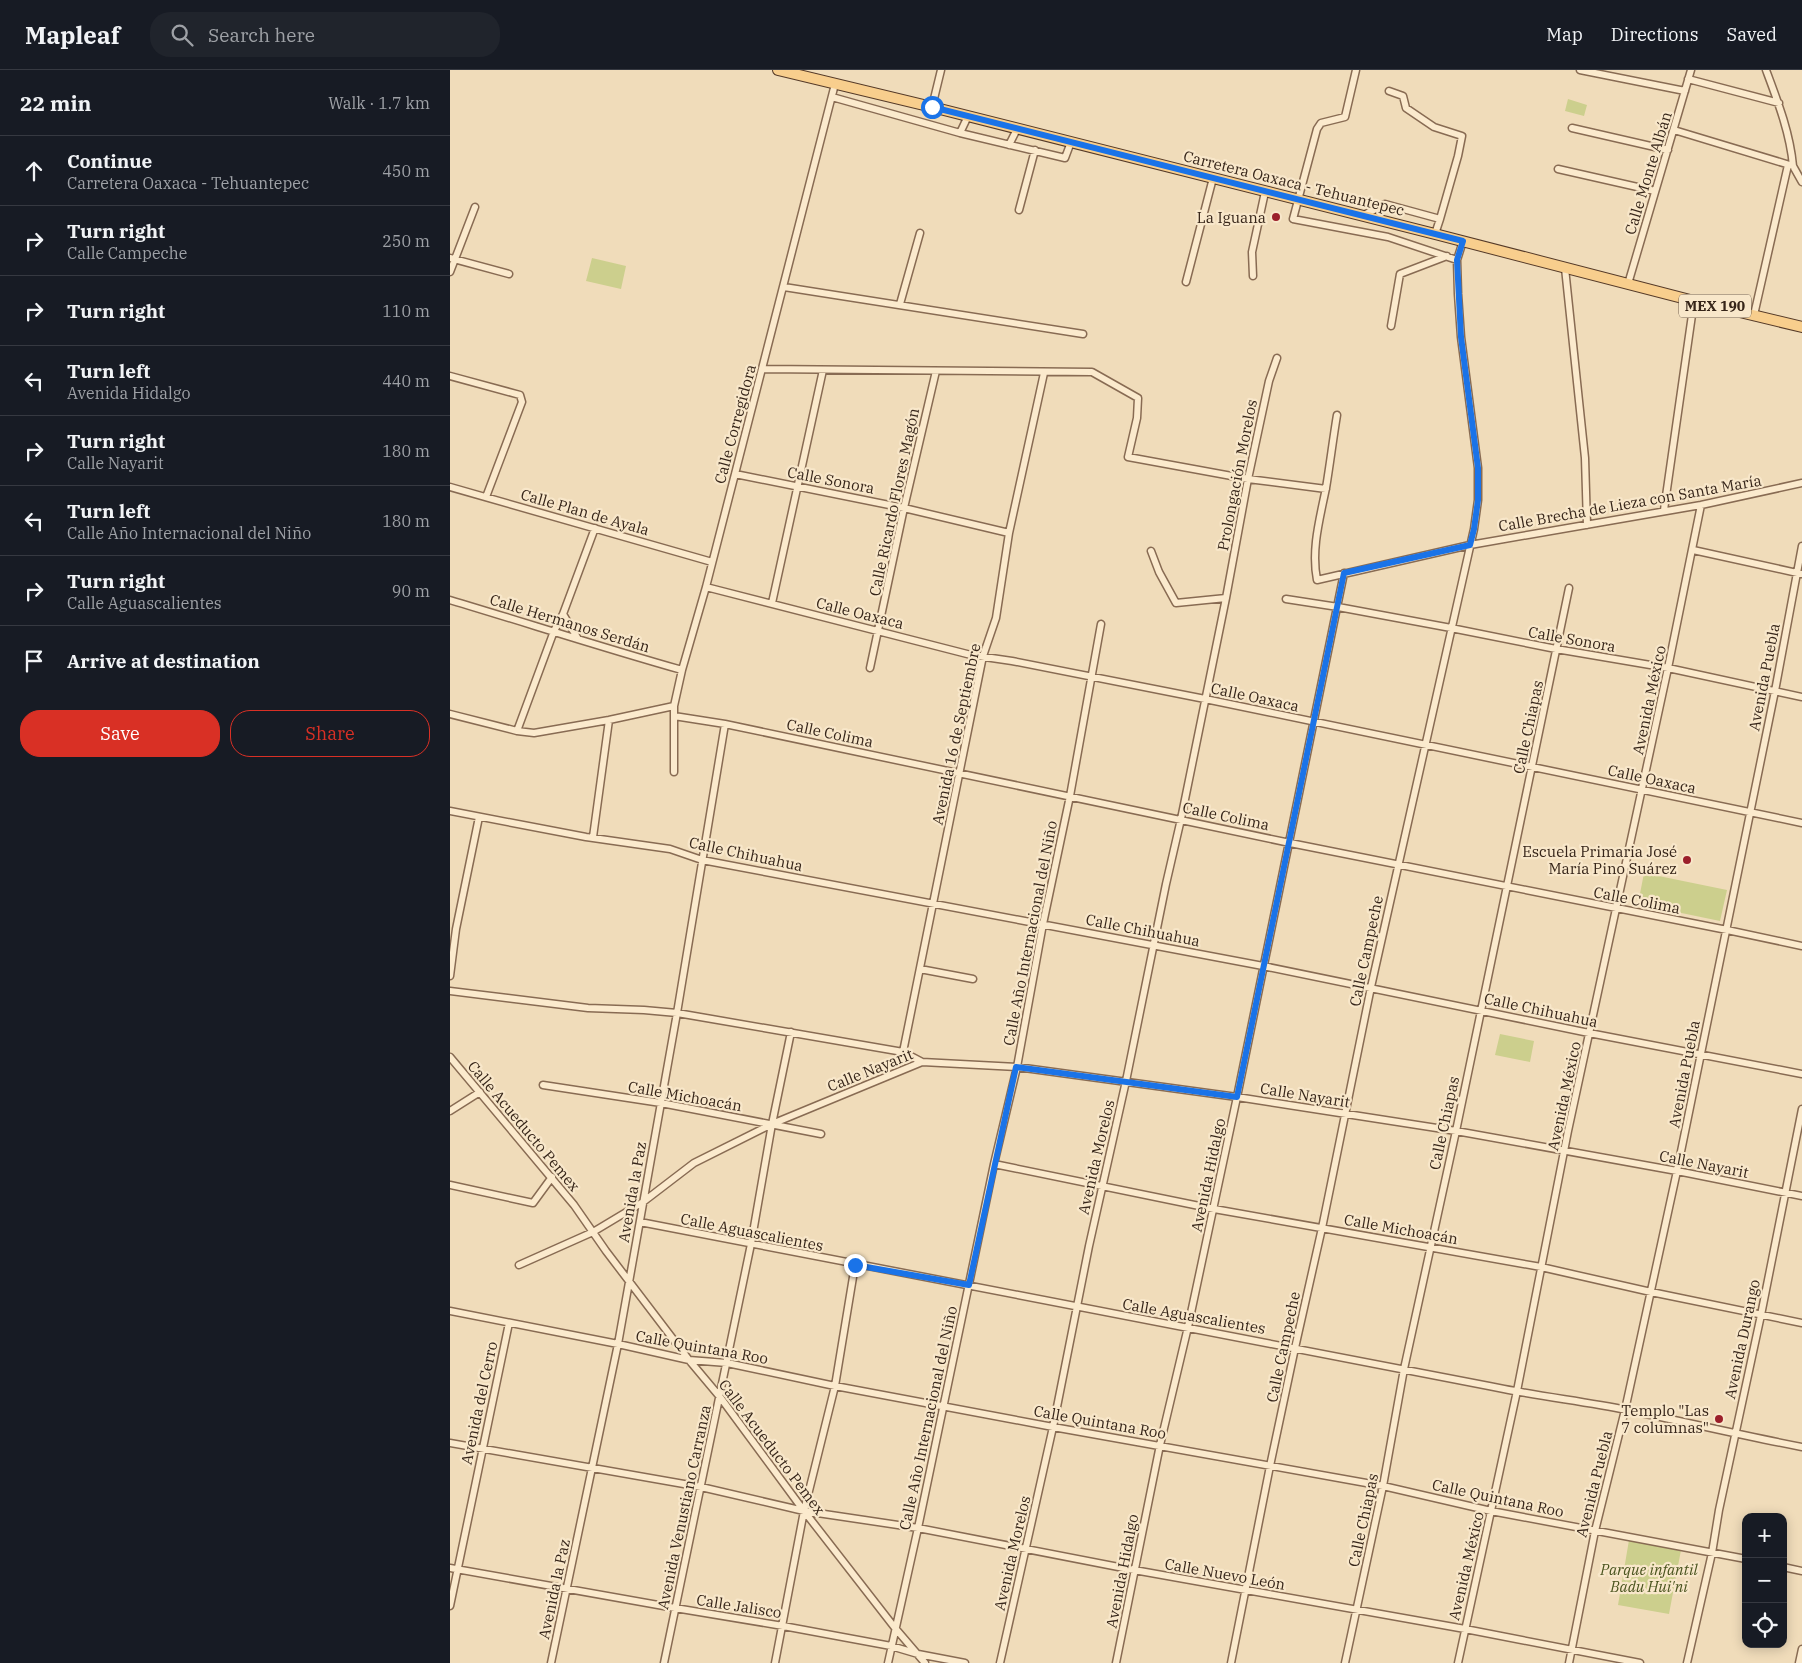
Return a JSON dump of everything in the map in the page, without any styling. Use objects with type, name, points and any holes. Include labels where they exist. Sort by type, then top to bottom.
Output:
[{"type":"main road","name":"Carretera Oaxaca - Tehuantepec","points":[[778,70],[807,74],[835,84],[1802,327]]},
{"type":"street","points":[[932,107],[941,70]]},
{"type":"street","points":[[1356,70],[1345,117],[1321,123],[1317,129],[1293,219],[1388,238],[1457,260]]},
{"type":"street","points":[[1580,70],[1686,90]]},
{"type":"street","name":"Calle Monte Albán","points":[[1628,284],[1691,70]]},
{"type":"street","points":[[1754,315],[1790,166],[1791,146],[1779,103],[1766,70]]},
{"type":"street","points":[[1688,79],[1779,103]]},
{"type":"street","name":"Calle Corregidora","points":[[674,772],[674,706],[682,670],[706,587],[835,84]]},
{"type":"street","points":[[1389,91],[1403,96],[1406,108],[1434,128],[1462,136],[1435,234]]},
{"type":"street","points":[[832,97],[960,133],[1065,158],[1071,142]]},
{"type":"street","points":[[960,133],[968,116]]},
{"type":"street","points":[[1572,128],[1668,150]]},
{"type":"street","points":[[1010,144],[1017,129]]},
{"type":"street","points":[[1674,130],[1790,166],[1802,182]]},
{"type":"street","points":[[1019,210],[1035,150]]},
{"type":"street","points":[[1558,168],[1655,191]]},
{"type":"street","points":[[1186,282],[1212,178]]},
{"type":"street","points":[[1254,276],[1252,252],[1265,192]]},
{"type":"street","points":[[1363,216],[1385,204],[1440,219]]},
{"type":"street","points":[[450,272],[452,259],[475,207]]},
{"type":"street","points":[[900,304],[920,233]]},
{"type":"street","name":"Calle Campeche","points":[[1231,1663],[1294,1348],[1322,1228],[1371,988],[1474,529],[1478,500],[1478,468],[1461,337],[1457,260],[1463,241]]},
{"type":"street","points":[[1391,326],[1400,274],[1447,256]]},
{"type":"street","points":[[452,259],[509,274]]},
{"type":"street","points":[[1565,268],[1583,441],[1587,526]]},
{"type":"street","points":[[784,287],[1084,334]]},
{"type":"street","points":[[1664,510],[1694,301]]},
{"type":"street","name":"Prolongación Morelos","points":[[1226,598],[1248,479],[1269,381],[1277,358]]},
{"type":"street","points":[[762,369],[1092,372],[1138,398],[1137,418],[1128,457],[1248,479],[1326,489],[1337,415]]},
{"type":"street","points":[[772,604],[796,486],[823,370]]},
{"type":"street","name":"Calle Ricardo Flores Magón","points":[[870,668],[904,508],[936,371]]},
{"type":"street","name":"Avenida 16 de Septiembre","points":[[903,1052],[983,656],[996,618],[1009,533],[1044,373]]},
{"type":"street","points":[[450,376],[520,395],[522,402],[486,497]]},
{"type":"street","name":"Calle Sonora","points":[[735,474],[904,508],[1009,533]]},
{"type":"street","name":"Calle Brecha de Lieza con Santa María","points":[[1326,489],[1318,525],[1314,566],[1317,580],[1470,545],[1701,505],[1802,483]]},
{"type":"street","name":"Calle Plan de Ayala","points":[[450,487],[712,562]]},
{"type":"street","name":"Avenida México","points":[[1458,1663],[1517,1391],[1568,1131],[1617,909],[1701,505]]},
{"type":"street","points":[[516,731],[595,528]]},
{"type":"street","name":"Avenida Puebla","points":[[1569,1663],[1595,1531],[1625,1410],[1677,1170],[1799,574],[1802,546]]},
{"type":"street","points":[[1693,550],[1799,574]]},
{"type":"street","points":[[1151,552],[1159,572],[1176,603],[1226,598]]},
{"type":"street","name":"Avenida Hidalgo","points":[[1116,1663],[1160,1445],[1214,1209],[1315,723],[1344,573]]},
{"type":"street","name":"Calle Oaxaca","points":[[706,587],[971,655],[1206,699],[1802,823]]},
{"type":"street","name":"Calle Chiapas","points":[[1345,1663],[1383,1486],[1404,1369],[1456,1131],[1569,588]]},
{"type":"street","name":"Avenida Morelos","points":[[1000,1663],[1053,1427],[1076,1308],[1126,1081],[1226,598]]},
{"type":"street","name":"Calle Sonora","points":[[1286,599],[1451,628],[1556,650],[1668,668],[1802,697]]},
{"type":"street","name":"Calle Hermanos Serdán","points":[[450,600],[682,670]]},
{"type":"street","points":[[563,614],[578,639]]},
{"type":"street","name":"Calle Año Internacional del Niño","points":[[888,1663],[1016,1067],[1070,796],[1101,624]]},
{"type":"street","points":[[450,714],[516,731],[534,733],[674,706]]},
{"type":"street","name":"Calle Colima","points":[[674,716],[725,724],[1290,843],[1802,946]]},
{"type":"street","points":[[593,837],[609,720]]},
{"type":"street","name":"Avenida la Paz","points":[[551,1663],[618,1344],[628,1279],[677,1013],[725,724]]},
{"type":"street","name":"Calle Chihuahua","points":[[450,811],[670,850],[702,860],[1263,966],[1480,1009],[1589,1033],[1802,1074]]},
{"type":"street","points":[[450,976],[456,928],[479,817]]},
{"type":"street","points":[[920,969],[973,979]]},
{"type":"street","name":"Calle Nayarit","points":[[450,991],[588,1008],[677,1013],[903,1052]]},
{"type":"street","name":"Avenida Venustiano Carranza","points":[[664,1663],[751,1244],[772,1124],[791,1032]]},
{"type":"street","points":[[903,1052],[922,1062]]},
{"type":"street","name":"Calle Acueducto Pemex","points":[[450,1057],[584,1217],[628,1279],[689,1360],[720,1397],[804,1511],[895,1628],[925,1663]]},
{"type":"street","name":"Calle Nayarit","points":[[519,1266],[593,1232],[643,1202],[694,1163],[772,1124],[922,1062],[1016,1067],[1237,1097],[1565,1150],[1677,1170],[1802,1196]]},
{"type":"street","name":"Calle Michoacán","points":[[544,1086],[661,1103],[821,1134]]},
{"type":"street","points":[[450,1111],[480,1092]]},
{"type":"street","name":"Avenida Durango","points":[[1687,1663],[1712,1552],[1718,1510],[1761,1315],[1802,1108]]},
{"type":"street","name":"Calle Michoacán","points":[[994,1164],[1214,1209],[1541,1267],[1802,1323]]},
{"type":"street","points":[[450,1185],[533,1203],[552,1177]]},
{"type":"street","name":"Calle Aguascalientes","points":[[640,1222],[855,1265],[969,1285],[1076,1308],[1188,1327],[1625,1410],[1802,1447]]},
{"type":"street","points":[[775,1663],[804,1511],[835,1386],[855,1265]]},
{"type":"street","name":"Calle Quintana Roo","points":[[450,1311],[689,1360],[727,1363],[835,1386],[1053,1427],[1383,1486],[1491,1511],[1742,1558]]},
{"type":"street","name":"Avenida del Cerro","points":[[450,1606],[509,1323]]},
{"type":"street","points":[[450,1443],[701,1487],[804,1511]]},
{"type":"street","name":"Calle Nuevo León","points":[[804,1511],[918,1528],[1134,1570],[1465,1629],[1640,1663]]},
{"type":"street","name":"Calle Jalisco","points":[[450,1568],[783,1626],[891,1646],[918,1654],[965,1663]]},
{"type":"street","points":[[1787,1568],[1802,1571]]},
{"type":"street","points":[[1799,1663],[1802,1649]]},
{"type":"green space","points":[[1568,99],[1587,105],[1584,116],[1565,111]]},
{"type":"green space","points":[[592,258],[626,266],[621,289],[586,281]]},
{"type":"green space","points":[[1644,873],[1727,890],[1720,921],[1638,904]]},
{"type":"green space","points":[[1500,1034],[1534,1041],[1530,1062],[1495,1055]]},
{"type":"green space","name":"Parque infantil Badu Hui'ni","points":[[1629,1540],[1681,1550],[1669,1614],[1618,1605]]},
{"type":"place","name":"La Iguana","points":[[1276,217]]},
{"type":"place","name":"Escuela Primaria José María Pino Suárez","points":[[1687,860]]},
{"type":"place","name":"Templo \"Las 7 columnas\"","points":[[1719,1419]]},
{"type":"route","points":[[855,1265],[969,1285],[1016,1067],[1237,1097],[1344,573],[1470,545],[1478,500],[1478,468],[1469,407],[1458,294],[1457,260],[1463,241],[932,107]]}]
